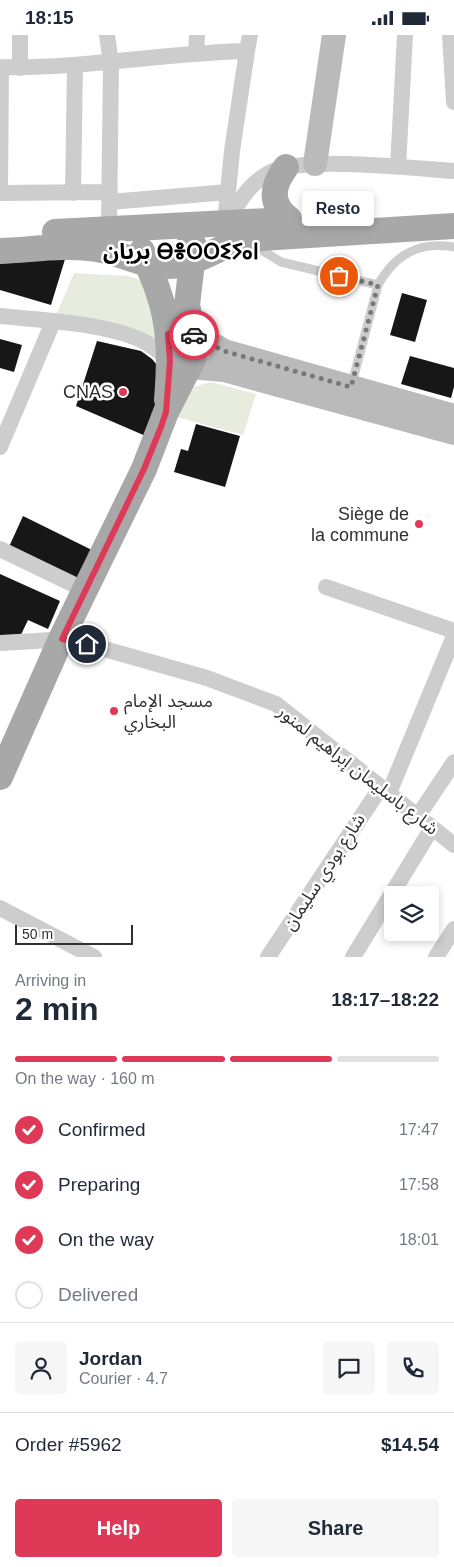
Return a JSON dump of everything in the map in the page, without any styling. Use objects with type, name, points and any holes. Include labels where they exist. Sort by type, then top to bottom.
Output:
[{"type":"main road","points":[[286,167],[275,185],[274,195],[281,213],[289,219]]},
{"type":"main road","points":[[0,251],[92,248],[110,251],[146,264],[170,266],[194,261],[228,243],[235,231],[289,219],[449,231]]},
{"type":"main road","points":[[0,236],[186,226],[235,231],[449,231]]},
{"type":"main road","points":[[0,777],[62,639],[150,455],[166,412],[180,364],[180,334],[187,305],[188,283],[194,261],[194,246],[186,226]]},
{"type":"main road","points":[[148,228],[144,233],[141,245],[146,264],[163,305],[180,334]]},
{"type":"street","points":[[20,35],[20,68]]},
{"type":"street","points":[[106,35],[111,63],[109,229]]},
{"type":"street","points":[[196,52],[197,35]]},
{"type":"street","points":[[315,164],[334,35]]},
{"type":"street","points":[[398,167],[405,35]]},
{"type":"street","points":[[450,35],[454,102]]},
{"type":"street","points":[[228,192],[110,197],[73,193],[0,193],[1,67],[20,68],[111,63],[248,43],[228,192],[235,231]]},
{"type":"street","points":[[73,193],[75,65]]},
{"type":"street","points":[[235,231],[246,192],[270,172],[286,167],[315,164],[454,171]]},
{"type":"street","points":[[0,316],[92,327],[141,340],[180,364],[311,385],[408,412],[454,416]]},
{"type":"street","points":[[0,447],[53,323]]},
{"type":"street","points":[[141,340],[180,334],[311,385],[351,387],[454,433]]},
{"type":"street","points":[[0,549],[85,590]]},
{"type":"street","points":[[326,587],[454,631]]},
{"type":"street","name":"شارع بودي سليمان","points":[[268,957],[384,790],[454,636]]},
{"type":"street","name":"شارع باسليمان إبراهيم لمنور","points":[[0,643],[69,639],[160,663],[276,704],[454,844]]},
{"type":"street","points":[[418,816],[454,761]]},
{"type":"street","points":[[353,957],[432,828]]},
{"type":"street","points":[[0,908],[94,957]]},
{"type":"street","points":[[436,957],[454,929]]},
{"type":"lane","points":[[235,231],[265,254],[281,262],[378,285]]},
{"type":"lane","points":[[351,387],[378,285],[386,271],[396,259],[410,250],[426,245],[449,231]]},
{"type":"shaded area","points":[[74,273],[128,276],[145,281],[158,346],[53,323]]},
{"type":"shaded area","points":[[211,382],[256,394],[243,435],[169,415],[193,387]]},
{"type":"building","points":[[66,256],[51,305],[0,290],[0,258]]},
{"type":"building","points":[[402,293],[427,300],[415,342],[390,335]]},
{"type":"building","points":[[0,339],[22,345],[14,372],[0,368]]},
{"type":"building","name":"CNAS","points":[[97,341],[141,351],[152,359],[162,371],[155,440],[76,406]]},
{"type":"building","points":[[410,356],[454,368],[454,387],[451,398],[401,384]]},
{"type":"building","points":[[196,424],[240,436],[225,487],[174,472],[181,449],[188,451]]},
{"type":"building","points":[[23,516],[100,554],[84,586],[8,549]]},
{"type":"building","points":[[0,574],[60,601],[48,629],[28,620],[18,641],[0,640]]},
{"type":"way so far","points":[[194,335],[212,347],[224,351],[351,387],[378,285],[339,276]]},
{"type":"place","name":"Resto","points":[[339,276]]},
{"type":"place","name":"CNAS","points":[[123,392]]},
{"type":"place","name":"Siège de la commune","points":[[419,524]]},
{"type":"place","name":"مسجد الإمام البخاري","points":[[114,711]]},
{"type":"district","name":"بريان ⴱⴻⵔⵔⵉⵢⴰⵏ","points":[[181,251]]},
{"type":"route","points":[[87,644],[62,639],[144,469],[161,427],[166,412],[170,361],[168,334],[178,330],[188,331],[194,335]]}]
